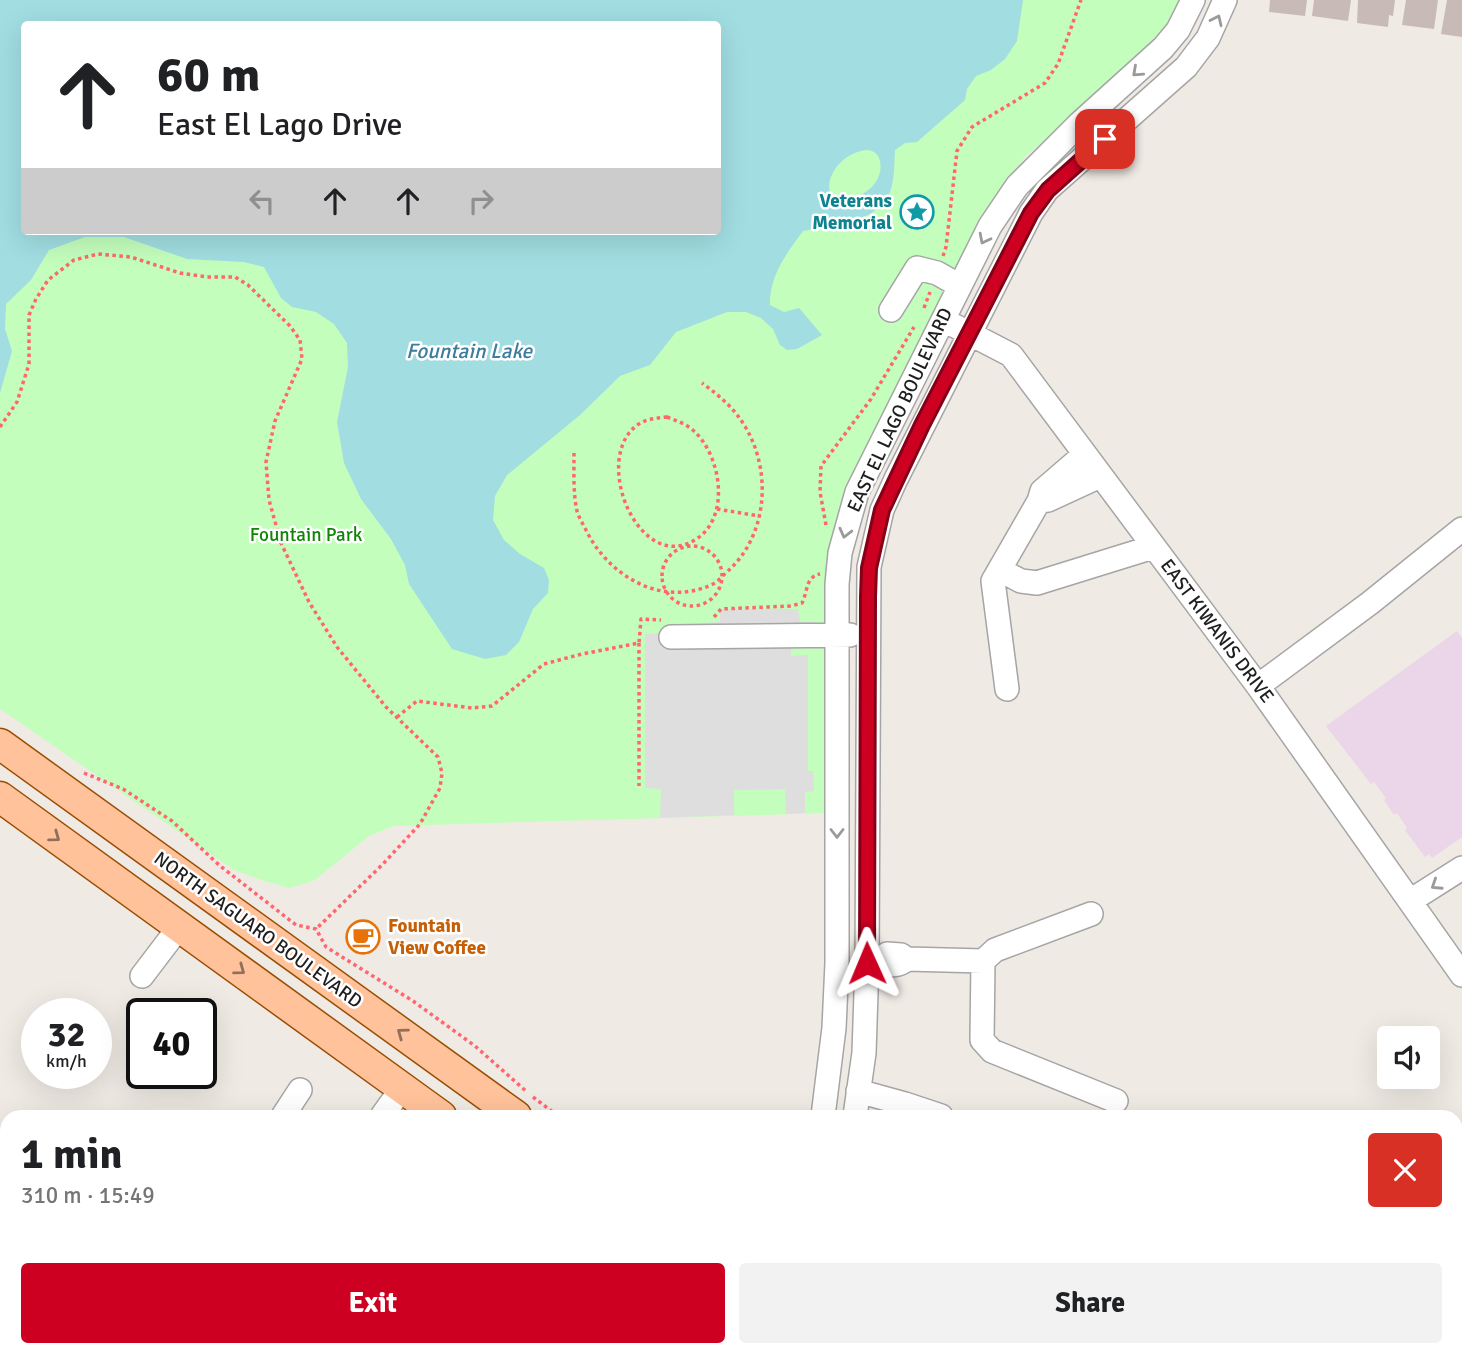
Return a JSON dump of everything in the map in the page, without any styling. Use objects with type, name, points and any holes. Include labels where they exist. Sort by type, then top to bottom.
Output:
[{"type":"main road","name":"NORTH SAGUARO BOULEVARD","points":[[0,744],[506,1110]]},
{"type":"main road","points":[[0,797],[433,1110]]},
{"type":"main road","points":[[402,1088],[420,1071],[454,1091],[504,1110]]},
{"type":"street","name":"EAST EL LAGO BOULEVARD","points":[[824,1110],[834,1028],[837,963],[837,584],[840,553],[857,492],[990,226],[1017,186],[1163,48],[1178,30],[1193,0]]},
{"type":"street","name":"EAST EL LAGO BOULEVARD","points":[[866,782],[869,568],[882,510],[1017,235],[1048,190],[1197,55],[1225,0]]},
{"type":"street","points":[[1163,48],[1182,71]]},
{"type":"street","points":[[891,310],[917,268],[937,273],[960,286]]},
{"type":"street","name":"EAST KIWANIS DRIVE","points":[[942,320],[1011,355],[1258,686],[1462,975]]},
{"type":"street","points":[[1007,689],[993,581],[1039,501],[1042,491],[1085,454]]},
{"type":"street","points":[[1039,501],[1048,500],[1100,475]]},
{"type":"street","points":[[1258,686],[1370,603],[1462,528]]},
{"type":"street","points":[[1000,570],[1021,581],[1037,583],[1153,547]]},
{"type":"street","points":[[668,628],[867,635]]},
{"type":"street","points":[[837,785],[866,782],[873,961],[856,1110]]},
{"type":"street","points":[[1410,901],[1462,868]]},
{"type":"street","points":[[873,961],[888,965],[901,965],[907,959],[983,961],[995,950],[1091,914]]},
{"type":"street","points":[[142,976],[180,926]]},
{"type":"street","points":[[983,961],[982,1040],[992,1051],[1116,1101]]},
{"type":"street","points":[[386,1110],[402,1088]]},
{"type":"street","points":[[287,1110],[300,1090]]},
{"type":"street","points":[[858,1091],[903,1110]]},
{"type":"path","points":[[827,535],[820,492],[821,466],[871,399],[921,316],[946,247],[957,151],[972,127],[1045,83],[1058,64],[1081,0]]},
{"type":"path","points":[[0,427],[17,402],[29,364],[29,315],[36,299],[48,280],[74,260],[98,254],[131,257],[180,273],[235,277],[248,285],[300,340],[302,359],[275,421],[265,462],[269,500],[281,543],[309,603],[338,647],[397,717],[438,757],[442,773],[440,788],[420,824],[316,929]]},
{"type":"path","points":[[574,453],[578,513],[593,543],[614,569],[644,588],[680,593],[715,583],[742,558],[758,527],[762,491],[759,459],[747,429],[728,403],[702,383]]},
{"type":"path","points":[[667,591],[662,576],[664,567],[675,552],[686,545],[705,533],[714,518],[719,490],[705,445],[695,432],[667,417],[651,418],[636,426],[627,438],[618,468],[625,500],[640,529],[651,539],[664,544],[686,545],[702,547],[710,551],[717,559],[722,576],[720,589],[714,597],[696,606],[676,602],[667,591]]},
{"type":"path","points":[[716,509],[760,516]]},
{"type":"path","points":[[704,619],[714,617],[721,609],[791,607],[802,603],[809,580],[815,575],[825,573]]},
{"type":"path","points":[[639,786],[641,619],[668,628]]},
{"type":"path","points":[[397,717],[416,701],[472,708],[492,706],[544,664],[639,643]]},
{"type":"path","points":[[74,767],[123,789],[172,821],[219,865],[296,925],[316,929],[327,947],[413,1001],[475,1046],[551,1110]]},
{"type":"shaded area","points":[[798,609],[800,622],[813,622],[813,644],[791,647],[791,656],[808,655],[808,771],[813,771],[814,791],[805,792],[805,813],[786,814],[785,789],[734,790],[734,815],[660,818],[661,789],[645,788],[645,634],[658,633],[667,625],[720,622],[720,610]]},
{"type":"shaded area","points":[[1457,631],[1462,638],[1462,837],[1432,858],[1429,854],[1425,857],[1374,782],[1371,784],[1326,726]]},
{"type":"green space","name":"Fountain Park","points":[[0,0],[1182,0],[1168,24],[1147,50],[1025,157],[984,217],[839,518],[827,813],[394,826],[369,836],[315,880],[290,888],[234,870],[0,709]]},
{"type":"water","name":"Fountain Lake","points":[[0,0],[1023,0],[1017,41],[1005,59],[991,70],[976,76],[967,89],[965,100],[917,142],[905,143],[895,150],[891,187],[880,207],[860,219],[803,231],[785,256],[772,284],[770,305],[784,312],[799,308],[822,335],[797,349],[787,350],[780,345],[773,329],[761,318],[746,312],[727,312],[676,332],[650,365],[620,376],[580,415],[507,475],[495,496],[493,520],[504,540],[520,554],[544,568],[549,580],[548,593],[533,609],[519,642],[506,655],[485,659],[452,649],[409,584],[405,565],[391,539],[361,499],[344,463],[337,422],[348,367],[347,343],[334,324],[316,312],[292,307],[281,298],[264,267],[244,262],[187,259],[124,237],[85,237],[49,250],[31,280],[6,304],[5,329],[12,351],[0,393]],"holes":[[[872,151],[879,157],[881,167],[873,186],[863,194],[847,200],[838,200],[832,196],[829,188],[834,170],[852,154]]]},
{"type":"building","points":[[1270,0],[1307,0],[1305,16],[1269,12]]},
{"type":"building","points":[[1314,0],[1351,0],[1348,21],[1312,16]]},
{"type":"building","points":[[1358,0],[1395,0],[1388,27],[1357,23]]},
{"type":"building","points":[[1406,0],[1438,0],[1434,29],[1402,25]]},
{"type":"building","points":[[1447,0],[1462,0],[1462,37],[1441,34]]},
{"type":"place","name":"Veterans Memorial","points":[[917,212]]},
{"type":"place","name":"Fountain View Coffee","points":[[363,937]]},
{"type":"route","points":[[867,963],[868,597],[869,568],[882,510],[1017,235],[1048,190],[1105,139]]}]
